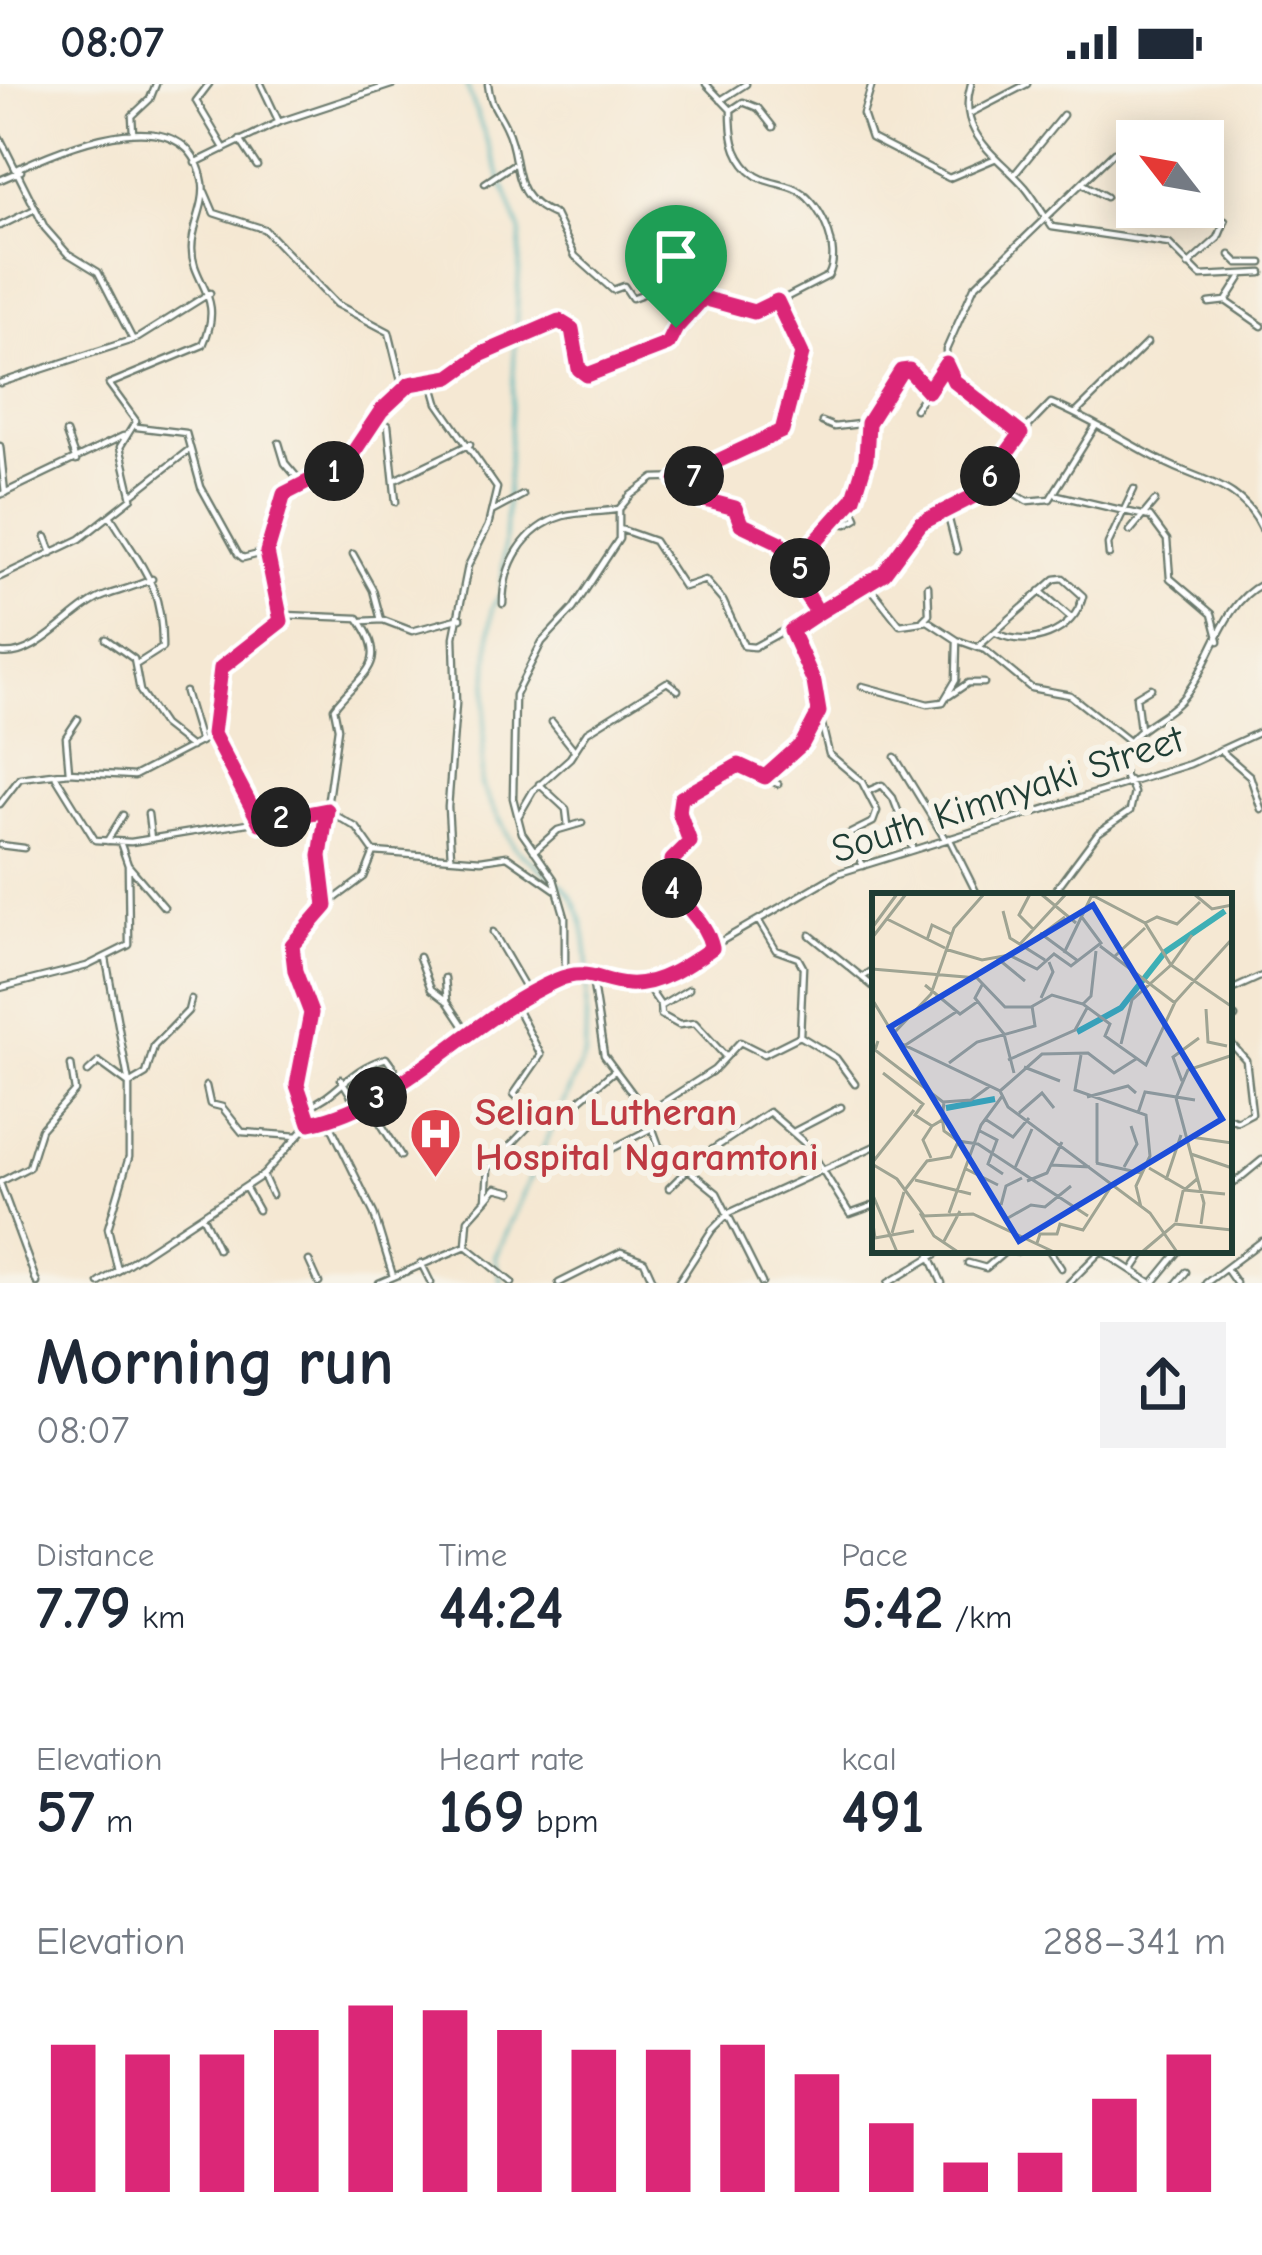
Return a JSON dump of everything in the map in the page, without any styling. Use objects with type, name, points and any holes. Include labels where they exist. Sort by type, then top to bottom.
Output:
[{"type":"street","points":[[133,133],[132,116],[150,99],[156,84]]},
{"type":"street","points":[[209,84],[196,101],[224,148]]},
{"type":"street","points":[[261,84],[279,122]]},
{"type":"street","points":[[195,163],[279,122],[394,84]]},
{"type":"street","points":[[488,84],[491,107],[508,131],[512,165],[537,208],[555,215],[579,260],[613,290],[623,286],[632,298],[651,291],[676,328]]},
{"type":"street","points":[[679,248],[703,298],[754,312],[831,273],[830,236],[798,190],[766,181],[745,164],[733,144],[731,110],[706,84]]},
{"type":"street","points":[[722,100],[746,84]]},
{"type":"street","points":[[872,84],[864,104],[868,137],[949,178],[994,159]]},
{"type":"street","points":[[971,84],[969,114],[977,141],[1014,175],[1046,220],[1062,231],[1169,244],[1202,276],[1242,276],[1262,269]]},
{"type":"street","points":[[969,114],[1027,84]]},
{"type":"street","points":[[731,110],[746,102],[773,127]]},
{"type":"street","points":[[1014,175],[1063,115]]},
{"type":"street","points":[[0,180],[59,150],[133,133],[164,136],[195,163],[214,213],[265,229],[336,304],[389,332],[403,388]]},
{"type":"street","points":[[0,138],[60,247],[98,272],[133,340]]},
{"type":"street","points":[[240,140],[257,166]]},
{"type":"street","points":[[1021,434],[954,381],[946,350],[974,287],[1085,185],[1114,152]]},
{"type":"street","points":[[485,183],[512,165]]},
{"type":"street","points":[[1085,185],[1106,197]]},
{"type":"street","points":[[135,427],[135,418],[110,382],[203,345],[210,293],[191,249],[203,187]]},
{"type":"street","points":[[0,226],[35,208]]},
{"type":"street","points":[[1188,266],[1218,238],[1225,220]]},
{"type":"street","points":[[1230,255],[1238,263],[1262,269]]},
{"type":"street","points":[[1226,301],[1242,276]]},
{"type":"street","points":[[0,383],[111,342],[133,340],[210,293]]},
{"type":"street","points":[[260,823],[213,734],[221,668],[274,628],[281,616],[267,552],[282,497],[347,462],[403,388],[432,382],[559,321],[572,329],[579,369],[587,375],[668,344],[703,298]]},
{"type":"street","points":[[502,604],[504,580],[523,542],[562,516],[620,508],[650,480],[677,480],[784,428],[802,354],[777,301]]},
{"type":"street","points":[[1209,304],[1226,301],[1262,326]]},
{"type":"street","points":[[1075,414],[1148,344]]},
{"type":"street","points":[[915,409],[946,364]]},
{"type":"street","points":[[818,613],[804,596],[800,572],[808,544],[850,502],[866,459],[868,423],[903,370],[928,391]]},
{"type":"street","points":[[432,382],[438,403],[494,480],[493,511],[468,566],[452,665],[456,693],[448,807],[451,858]]},
{"type":"street","points":[[620,529],[654,542],[684,587],[705,580],[723,602],[745,648],[791,631],[869,586],[890,567],[918,525],[971,499],[1049,403],[1167,464],[1213,479],[1243,501],[1262,529]]},
{"type":"street","points":[[375,420],[388,425],[396,502]]},
{"type":"street","points":[[822,422],[834,428],[868,423]]},
{"type":"street","points":[[0,446],[3,494],[135,427],[182,430],[192,447],[201,487],[240,557],[267,552]]},
{"type":"street","points":[[1057,495],[1068,464],[1095,427]]},
{"type":"street","points":[[66,433],[76,460]]},
{"type":"street","points":[[124,436],[120,459],[134,493]]},
{"type":"street","points":[[279,443],[285,463],[302,483]]},
{"type":"street","points":[[397,479],[470,443]]},
{"type":"street","points":[[0,577],[52,554],[111,517],[192,447]]},
{"type":"street","points":[[989,478],[1027,501],[1057,495],[1144,514],[1167,540],[1170,578],[1212,614],[1219,641]]},
{"type":"street","points":[[677,480],[690,496],[735,508],[741,524],[779,542],[800,572]]},
{"type":"street","points":[[1109,555],[1108,544],[1134,489]]},
{"type":"street","points":[[493,511],[523,495]]},
{"type":"street","points":[[1130,531],[1155,501]]},
{"type":"street","points":[[832,522],[847,524],[857,518],[850,502]]},
{"type":"street","points":[[565,976],[566,923],[556,890],[522,833],[513,791],[515,695],[542,642],[581,597],[620,529],[620,508]]},
{"type":"street","points":[[947,512],[957,551]]},
{"type":"street","points":[[111,517],[152,579],[161,605],[163,646],[137,664]]},
{"type":"street","points":[[46,537],[52,554]]},
{"type":"street","points":[[353,554],[374,590],[381,620]]},
{"type":"street","points":[[979,646],[1040,591],[1063,578],[1084,599],[1071,618],[1041,638],[996,633]]},
{"type":"street","points":[[0,653],[9,655],[29,645],[103,596],[152,579]]},
{"type":"street","points":[[1054,893],[1098,833],[1130,811],[1134,793],[1120,760],[1128,741],[1183,697],[1240,598],[1262,584]]},
{"type":"street","points":[[869,586],[901,625],[923,620],[929,612],[928,586]]},
{"type":"street","points":[[1040,591],[1071,618]]},
{"type":"street","points":[[281,616],[328,613],[381,620],[412,631],[461,618]]},
{"type":"street","points":[[923,620],[957,640],[979,646],[1031,688],[1060,691],[1091,708],[1128,741]]},
{"type":"street","points":[[326,906],[320,856],[338,728],[334,708],[364,681],[372,656],[363,621]]},
{"type":"street","points":[[791,631],[814,682],[829,754],[868,791],[876,819],[849,834],[862,866]]},
{"type":"street","points":[[106,639],[137,664],[140,691],[163,725],[191,747]]},
{"type":"street","points":[[949,696],[956,680],[957,640]]},
{"type":"street","points":[[520,815],[539,784],[575,751],[587,732],[670,681],[678,690]]},
{"type":"street","points":[[862,686],[928,704],[968,683],[984,683]]},
{"type":"street","points":[[1140,729],[1136,697],[1151,688]]},
{"type":"street","points":[[185,692],[200,742]]},
{"type":"street","points":[[765,777],[802,744],[819,712]]},
{"type":"street","points":[[69,772],[66,737],[78,719]]},
{"type":"street","points":[[552,722],[575,751]]},
{"type":"street","name":"South Kimnyaki Street","points":[[645,983],[825,879],[1220,750],[1261,732]]},
{"type":"street","points":[[0,804],[20,778],[69,772],[134,776],[213,734]]},
{"type":"street","points":[[1220,750],[1250,776],[1261,808]]},
{"type":"street","points":[[895,758],[976,893]]},
{"type":"street","points":[[712,948],[706,931],[672,889],[672,860],[690,842],[679,812],[681,798],[739,765],[778,784]]},
{"type":"street","points":[[55,774],[89,837],[120,842],[151,839],[327,810],[357,828],[374,852]]},
{"type":"street","points":[[539,784],[566,809],[568,826]]},
{"type":"street","points":[[868,791],[882,785],[891,794],[913,850]]},
{"type":"street","points":[[148,814],[151,839]]},
{"type":"street","points":[[107,841],[123,815]]},
{"type":"street","points":[[533,851],[568,826],[582,823]]},
{"type":"street","points":[[0,988],[106,959],[130,943],[128,865],[120,842]]},
{"type":"street","points":[[0,845],[24,848]]},
{"type":"street","points":[[374,852],[451,858],[507,856],[556,890]]},
{"type":"street","points":[[310,1123],[297,1085],[311,1013],[295,971],[292,945],[326,906],[364,877],[374,852]]},
{"type":"street","points":[[128,865],[164,907]]},
{"type":"street","points":[[758,920],[776,950],[798,958],[802,967],[800,1036]]},
{"type":"street","points":[[493,932],[529,994]]},
{"type":"street","points":[[811,935],[872,985]]},
{"type":"street","points":[[419,957],[430,987],[447,1001],[469,1034]]},
{"type":"street","points":[[106,959],[129,1084],[129,1157],[108,1228],[118,1270]]},
{"type":"street","points":[[864,976],[872,971]]},
{"type":"street","points":[[591,972],[602,1050],[647,1112],[659,1146],[712,1186],[762,1283]]},
{"type":"street","points":[[99,1283],[262,1175],[310,1123],[368,1103],[529,994],[565,976],[591,972],[618,982],[645,983],[661,1015],[672,1022],[693,1022],[726,1057]]},
{"type":"street","points":[[1232,990],[1262,976]]},
{"type":"street","points":[[445,978],[447,1001]]},
{"type":"street","points":[[660,1006],[689,989]]},
{"type":"street","points":[[129,1084],[148,1072],[151,1052],[188,1011],[190,999]]},
{"type":"street","points":[[515,1005],[541,1055],[514,1092],[530,1118]]},
{"type":"street","points":[[647,1112],[740,1042],[764,1054],[800,1036]]},
{"type":"street","points":[[800,1036],[836,1058],[855,1084]]},
{"type":"street","points":[[1232,1044],[1246,1060],[1252,1116]]},
{"type":"street","points":[[307,1107],[327,1098],[341,1079],[388,1058],[402,1080]]},
{"type":"street","points":[[88,1072],[100,1062],[129,1084]]},
{"type":"street","points":[[37,1283],[0,1182],[29,1168],[40,1129],[75,1091],[71,1065]]},
{"type":"street","points":[[530,1118],[561,1116],[615,1070]]},
{"type":"street","points":[[341,1079],[359,1108]]},
{"type":"street","points":[[206,1086],[209,1103],[222,1107],[242,1132],[298,1136]]},
{"type":"street","points":[[368,1103],[401,1156]]},
{"type":"street","points":[[795,1131],[841,1107]]},
{"type":"street","points":[[669,1188],[687,1168],[764,1113],[773,1113],[795,1131],[823,1167],[850,1214],[872,1206]]},
{"type":"street","points":[[1232,1119],[1262,1115]]},
{"type":"street","points":[[486,1200],[488,1168],[524,1134],[530,1118]]},
{"type":"street","points":[[328,1120],[374,1214],[393,1276]]},
{"type":"street","points":[[575,1168],[652,1128]]},
{"type":"street","points":[[678,1283],[704,1240],[729,1213],[872,1147]]},
{"type":"street","points":[[1232,1184],[1262,1160]]},
{"type":"street","points":[[262,1175],[272,1196]]},
{"type":"street","points":[[245,1187],[257,1210]]},
{"type":"street","points":[[466,1246],[468,1220],[496,1188],[512,1192]]},
{"type":"street","points":[[0,1216],[10,1211]]},
{"type":"street","points":[[202,1215],[218,1250]]},
{"type":"street","points":[[1206,1283],[1262,1241]]},
{"type":"street","points":[[379,1283],[466,1246]]},
{"type":"street","points":[[466,1246],[512,1283]]},
{"type":"street","points":[[559,1283],[621,1252],[644,1261],[654,1283]]},
{"type":"street","points":[[888,1283],[936,1253]]},
{"type":"street","points":[[968,1263],[986,1268],[1004,1253]]},
{"type":"street","points":[[1051,1253],[1061,1268]]},
{"type":"street","points":[[1070,1283],[1098,1253]]},
{"type":"street","points":[[1105,1253],[1152,1283],[1177,1253]]},
{"type":"street","points":[[1134,1268],[1144,1253]]},
{"type":"street","points":[[929,1256],[942,1283]]},
{"type":"street","points":[[309,1262],[319,1283]]},
{"type":"street","points":[[421,1263],[431,1283]]},
{"type":"street","points":[[1227,1270],[1236,1283]]},
{"type":"street","points":[[1177,1283],[1186,1272]]},
{"type":"waterway","points":[[466,84],[521,233],[503,570],[501,594],[492,607],[481,785],[515,848],[551,877]]},
{"type":"waterway","points":[[558,882],[578,909],[588,967]]},
{"type":"waterway","points":[[501,1283],[495,1257],[585,1054],[587,976]]},
{"type":"place","name":"Selian Lutheran Hospital Ngaramtoni","points":[[436,1179]]},
{"type":"route","points":[[676,328],[668,344],[587,375],[579,369],[572,329],[567,323],[553,322],[482,354],[457,374],[410,384],[381,411],[347,462],[327,476],[302,483],[280,501],[267,552],[281,621],[221,668],[213,734],[223,743],[240,792],[260,823],[327,810],[320,856],[326,906],[292,945],[295,971],[311,1013],[297,1085],[310,1123],[359,1108],[550,983],[591,972],[618,982],[645,983],[712,948],[709,935],[672,889],[672,860],[690,842],[679,812],[681,798],[688,789],[723,778],[739,765],[765,777],[802,744],[814,726],[819,712],[817,692],[791,631],[818,613],[802,590],[801,561],[808,544],[855,495],[875,406],[904,369],[928,391],[946,364],[954,381],[1021,434],[976,495],[921,523],[884,573],[818,613],[804,596],[802,590],[800,572],[790,565],[779,542],[741,524],[735,508],[690,496],[677,480],[693,477],[736,450],[782,431],[801,360],[799,342],[777,301],[754,312],[703,298],[676,328]]}]
